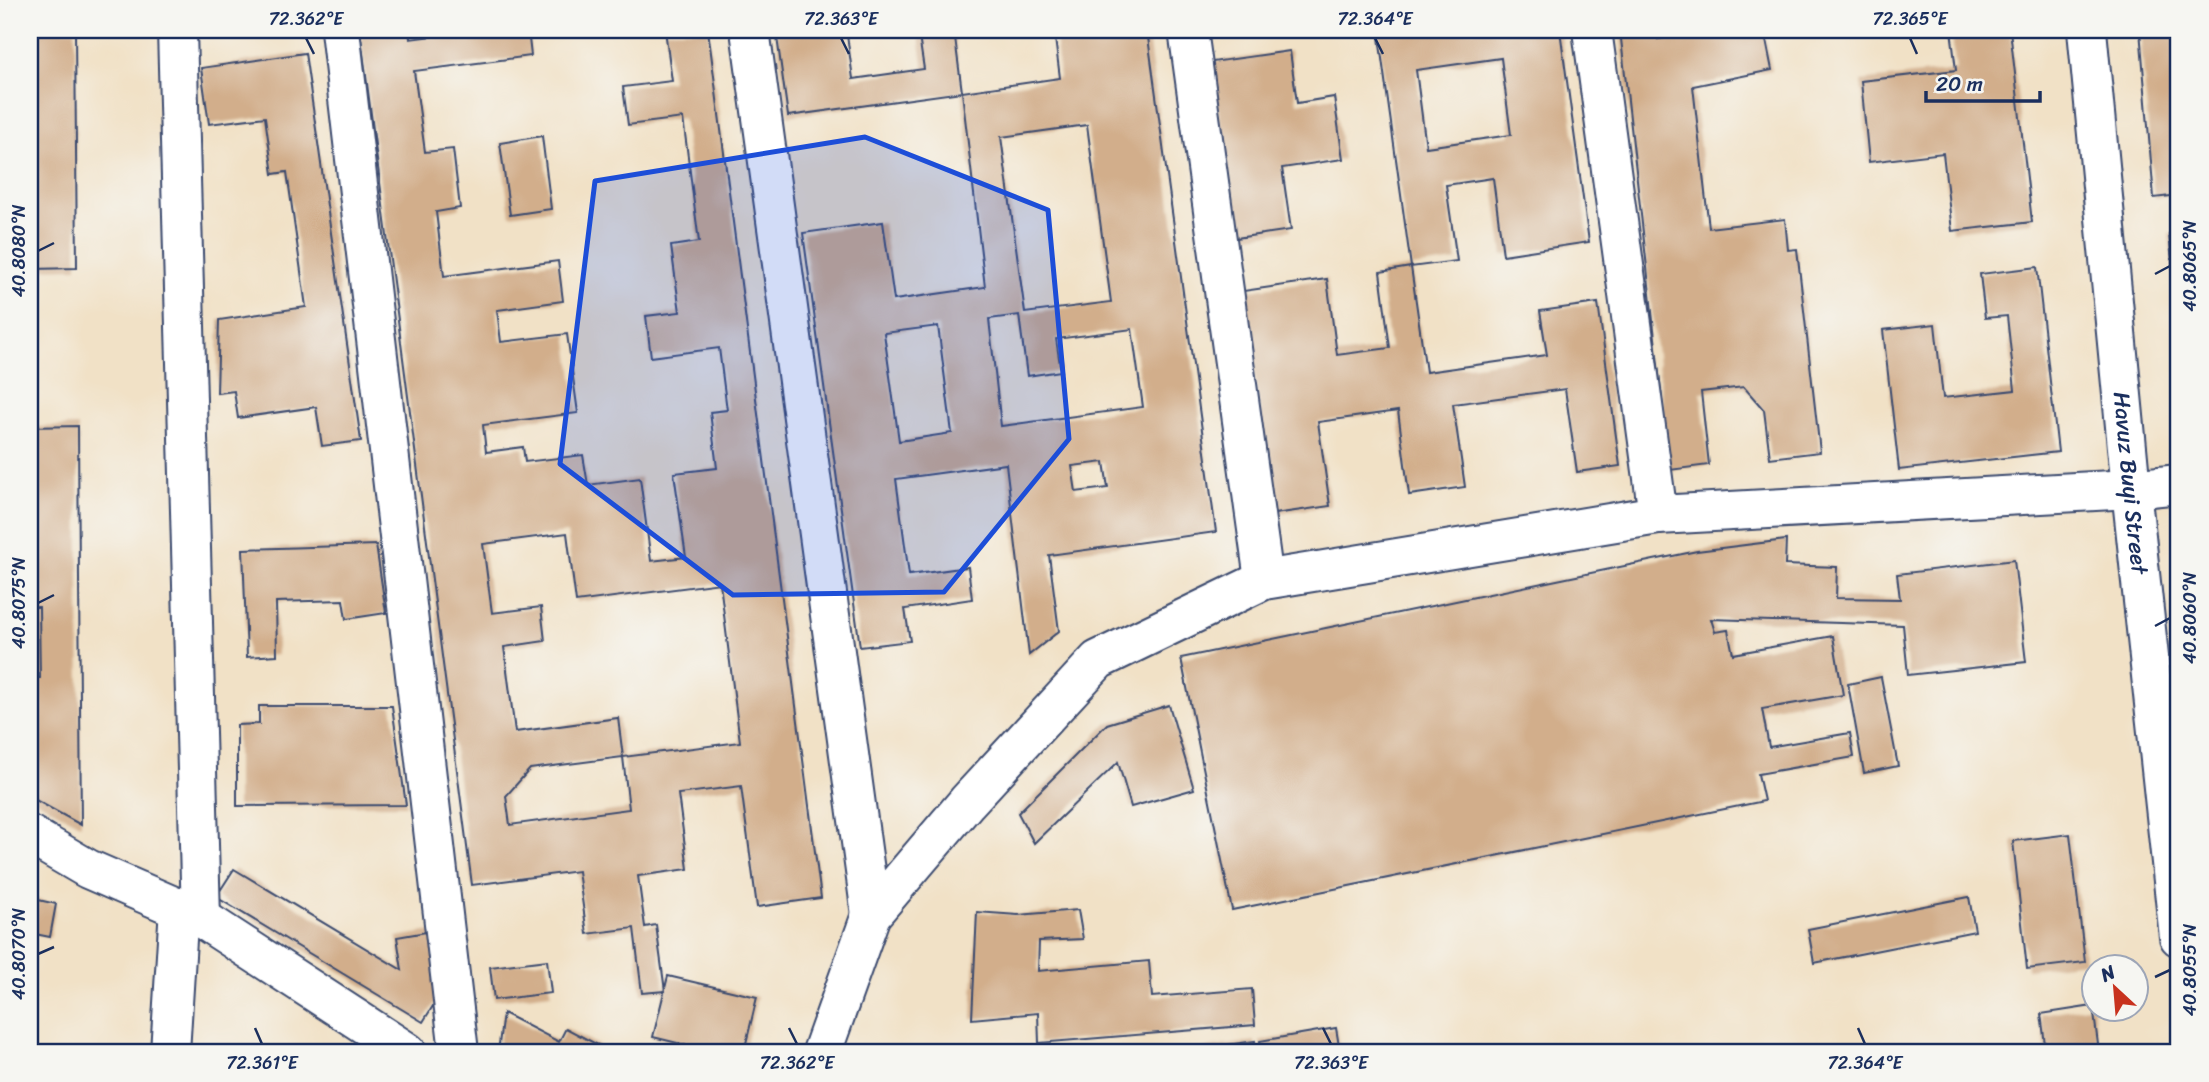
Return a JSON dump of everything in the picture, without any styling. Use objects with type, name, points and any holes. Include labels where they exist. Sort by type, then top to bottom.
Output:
[{"type":"street","points":[[170,1052],[190,912],[177,30]]},
{"type":"street","points":[[340,30],[459,1052]]},
{"type":"street","points":[[750,30],[872,915]]},
{"type":"street","points":[[1188,30],[1264,580]]},
{"type":"street","points":[[1592,30],[1658,515]]},
{"type":"street","name":"Havuz Buyi Street","points":[[2087,30],[2131,489],[2179,937]]},
{"type":"street","points":[[822,1052],[872,915],[967,802],[1098,660],[1264,580],[1658,515],[2131,489],[2179,484]]},
{"type":"street","points":[[30,835],[88,869],[190,912],[407,1052]]},
{"type":"street","points":[[30,858],[88,869]]},
{"type":"highlighted area","points":[[865,137],[1048,210],[1069,439],[944,592],[733,595],[560,464],[595,181]]},
{"type":"building","points":[[30,30],[75,30],[77,268],[32,269]]},
{"type":"building","points":[[360,30],[409,30],[410,39],[480,30],[528,30],[531,56],[414,71],[425,152],[453,149],[460,208],[436,212],[444,276],[558,261],[563,301],[497,310],[501,342],[567,334],[578,413],[483,425],[486,452],[523,447],[525,462],[583,455],[588,485],[640,478],[651,561],[686,557],[674,473],[717,468],[710,412],[727,410],[719,348],[651,357],[646,316],[680,312],[671,246],[699,242],[683,118],[628,125],[623,87],[672,81],[665,30],[708,30],[821,898],[757,907],[741,786],[678,794],[688,869],[638,876],[645,927],[656,925],[665,991],[642,993],[634,928],[587,934],[578,871],[472,885]],"holes":[[[567,533],[576,602],[720,583],[740,742],[623,757],[618,718],[515,732],[504,647],[545,641],[541,607],[492,613],[483,544]],[[623,757],[629,809],[510,825],[506,796],[530,769]]]},
{"type":"building","points":[[776,30],[874,30],[847,35],[853,79],[924,69],[918,30],[954,30],[962,92],[788,116]]},
{"type":"building","points":[[1054,30],[1147,30],[1216,532],[1049,555],[1059,631],[1029,655],[1006,464],[896,479],[909,575],[968,567],[972,599],[905,609],[910,641],[860,647],[803,233],[883,222],[894,300],[985,287],[962,92],[1060,78]],"holes":[[[1087,125],[1111,302],[1025,313],[1001,137]],[[1019,315],[1027,376],[1061,371],[1056,339],[1132,329],[1143,407],[1001,426],[989,319]],[[938,326],[952,433],[899,441],[884,333]],[[1104,462],[1108,488],[1076,492],[1072,466]]]},
{"type":"building","points":[[1378,30],[1560,30],[1589,242],[1503,255],[1493,178],[1446,185],[1457,261],[1411,267]],"holes":[[[1501,58],[1511,135],[1426,147],[1416,70]]]},
{"type":"building","points":[[1620,30],[1657,30],[1658,39],[1707,30],[1764,30],[1772,70],[1693,86],[1709,228],[1785,219],[1788,250],[1797,249],[1820,452],[1770,458],[1764,410],[1744,387],[1701,392],[1709,465],[1670,470]]},
{"type":"building","points":[[1951,30],[2010,30],[2032,222],[1952,231],[1943,153],[1869,162],[1861,81],[1956,70]]},
{"type":"building","points":[[2140,30],[2179,30],[2179,195],[2154,198]]},
{"type":"building","points":[[1290,51],[1297,103],[1334,97],[1343,159],[1282,168],[1291,230],[1236,238],[1212,62]]},
{"type":"building","points":[[305,53],[361,441],[322,446],[316,407],[238,418],[234,391],[217,393],[219,320],[306,307],[287,172],[273,174],[265,117],[209,124],[201,68]]},
{"type":"building","points":[[542,136],[551,209],[510,215],[500,143]]},
{"type":"building","points":[[2179,233],[2179,307],[2177,307],[2169,234]]},
{"type":"building","points":[[1411,267],[1426,372],[1547,355],[1540,311],[1598,303],[1620,466],[1577,472],[1565,389],[1453,404],[1465,487],[1409,495],[1398,411],[1318,422],[1330,506],[1274,514],[1243,291],[1327,279],[1337,355],[1390,348],[1380,272]]},
{"type":"building","points":[[2037,267],[2058,452],[1899,470],[1883,330],[1935,324],[1943,398],[2015,390],[2007,316],[1985,318],[1980,274]]},
{"type":"building","points":[[78,426],[81,825],[30,797],[30,678],[40,678],[39,607],[30,607],[30,427]]},
{"type":"building","points":[[1786,540],[1785,565],[1837,567],[1836,598],[1900,599],[1897,574],[2014,560],[2026,662],[1908,675],[1903,625],[1711,619],[1715,632],[1728,630],[1733,654],[1833,636],[1843,695],[1762,709],[1769,747],[1850,733],[1854,757],[1758,774],[1764,801],[1232,910],[1181,658],[1697,551]]},
{"type":"building","points":[[376,545],[386,613],[346,619],[343,600],[276,602],[277,655],[247,657],[243,549]]},
{"type":"building","points":[[1881,677],[1898,766],[1864,773],[1848,684]]},
{"type":"building","points":[[1169,705],[1194,789],[1131,807],[1118,762],[1034,843],[1018,813],[1107,724]]},
{"type":"building","points":[[259,706],[392,706],[406,805],[237,806],[237,725],[259,724]]},
{"type":"building","points":[[2070,834],[2084,953],[2080,953],[2080,963],[2027,969],[2013,841]]},
{"type":"building","points":[[234,869],[402,970],[397,937],[432,931],[441,993],[423,1022],[216,897]]},
{"type":"building","points":[[1969,897],[1975,931],[1814,963],[1808,929]]},
{"type":"building","points":[[30,898],[56,904],[50,937],[30,933]]},
{"type":"building","points":[[1078,910],[1083,939],[1039,941],[1038,971],[1149,961],[1152,997],[1252,989],[1255,1025],[1039,1043],[1038,1013],[972,1019],[977,912],[1018,915]]},
{"type":"building","points":[[547,960],[551,993],[494,1000],[490,967]]},
{"type":"building","points":[[668,976],[757,997],[744,1052],[693,1052],[694,1047],[653,1037]]},
{"type":"building","points":[[2080,1008],[2080,1023],[2095,1023],[2099,1052],[2046,1052],[2041,1014]]},
{"type":"building","points":[[503,1013],[559,1042],[566,1028],[611,1052],[498,1052]]},
{"type":"building","points":[[1336,1028],[1340,1052],[1262,1052],[1260,1041]]},
{"type":"building","points":[[1255,1041],[1256,1052],[1186,1052],[1186,1051]]}]
